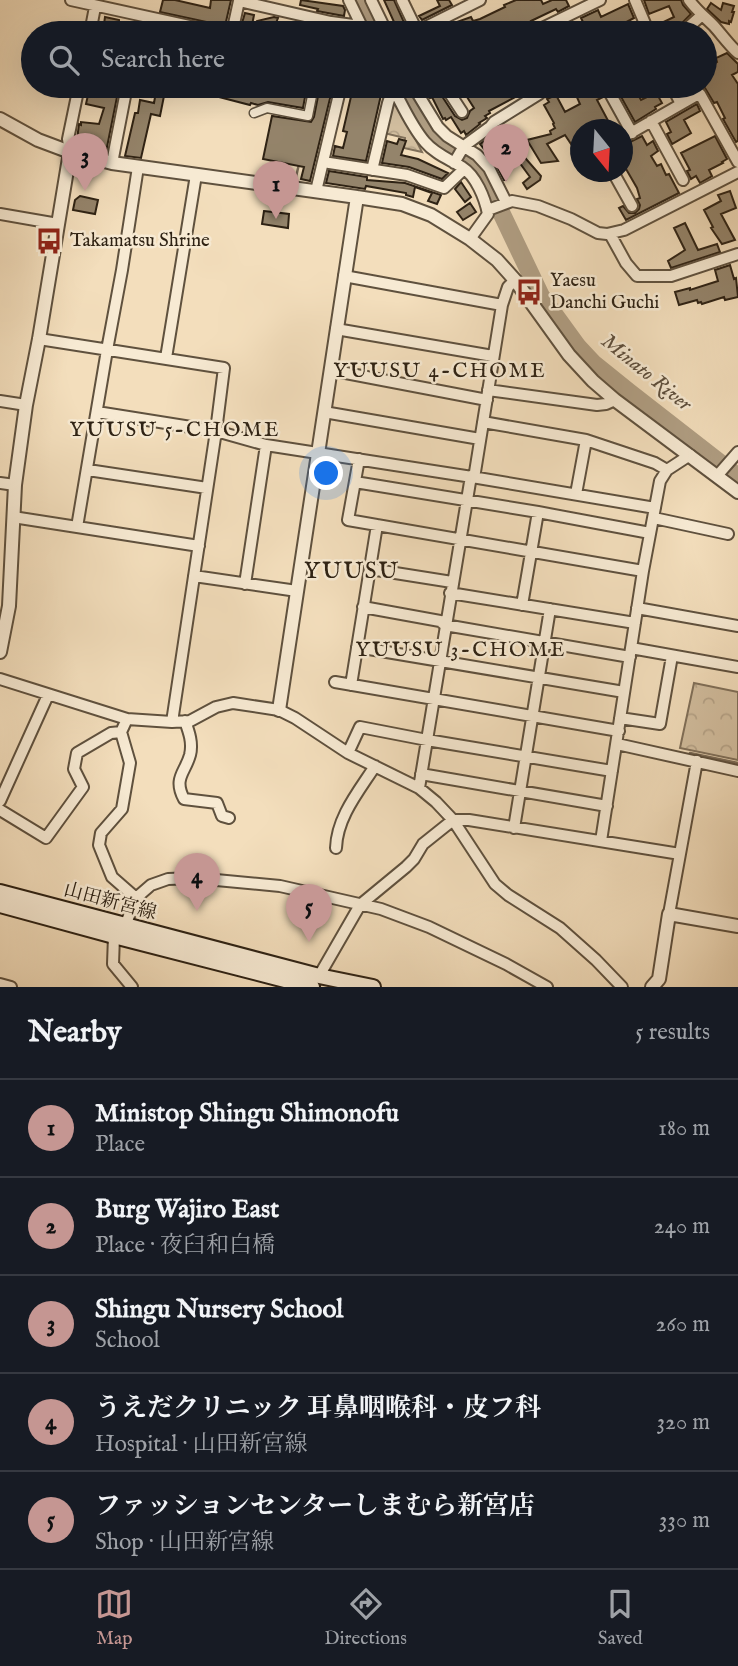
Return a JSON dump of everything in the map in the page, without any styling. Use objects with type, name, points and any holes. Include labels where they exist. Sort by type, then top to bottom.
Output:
[{"type":"main road","name":"山田新宮線","points":[[0,892],[119,931]]},
{"type":"main road","name":"山田新宮線","points":[[0,905],[119,931],[315,983],[373,987]]},
{"type":"street","points":[[71,0],[169,21]]},
{"type":"street","points":[[235,21],[239,0],[327,21]]},
{"type":"street","points":[[349,0],[359,21]]},
{"type":"street","points":[[371,0],[381,21]]},
{"type":"street","points":[[402,0],[411,21]]},
{"type":"street","points":[[434,21],[461,4],[480,0]]},
{"type":"street","points":[[557,21],[600,0]]},
{"type":"street","points":[[635,0],[644,21]]},
{"type":"street","points":[[689,0],[708,21]]},
{"type":"street","points":[[90,3],[90,21]]},
{"type":"street","points":[[695,21],[702,15]]},
{"type":"street","points":[[717,30],[738,53]]},
{"type":"street","points":[[0,652],[15,485],[26,405],[70,152],[68,139],[77,98]]},
{"type":"street","points":[[112,163],[125,98]]},
{"type":"street","points":[[254,113],[268,108],[308,116],[312,98]]},
{"type":"street","points":[[316,191],[338,98]]},
{"type":"street","points":[[372,170],[390,98]]},
{"type":"street","points":[[398,98],[426,143],[475,181],[490,209],[487,218],[470,239]]},
{"type":"street","points":[[420,98],[438,127],[447,136],[478,155],[489,168],[504,203]]},
{"type":"street","points":[[453,98],[462,112]]},
{"type":"street","points":[[323,162],[407,175],[444,188],[459,166],[464,146],[494,122],[533,98]]},
{"type":"street","points":[[611,98],[620,119]]},
{"type":"street","points":[[678,98],[681,104]]},
{"type":"street","points":[[633,132],[691,98]]},
{"type":"street","points":[[702,98],[738,162]]},
{"type":"street","points":[[0,119],[70,152],[112,163],[402,204],[432,215],[497,260],[515,280],[569,355],[593,381],[738,492]]},
{"type":"street","points":[[651,121],[683,180]]},
{"type":"street","points":[[78,527],[138,167]]},
{"type":"street","points":[[490,209],[512,201],[538,206],[598,233],[610,234],[624,230],[738,172]]},
{"type":"street","points":[[166,358],[196,174]]},
{"type":"street","points":[[619,182],[632,206]]},
{"type":"street","points":[[279,710],[357,197]]},
{"type":"street","points":[[0,214],[58,224]]},
{"type":"street","points":[[610,234],[626,263],[637,276],[671,276],[738,254]]},
{"type":"street","points":[[344,276],[502,305]]},
{"type":"street","points":[[419,788],[451,587],[466,501],[475,472],[502,305],[508,287],[515,280]]},
{"type":"street","points":[[336,329],[493,356]]},
{"type":"street","points":[[39,339],[224,368],[172,722]]},
{"type":"street","points":[[330,370],[487,395],[597,405],[615,400]]},
{"type":"street","points":[[0,401],[26,405]]},
{"type":"street","points":[[97,412],[216,430],[266,445],[576,494],[728,534]]},
{"type":"street","points":[[324,412],[480,439]]},
{"type":"street","points":[[483,422],[586,440],[655,463],[667,470]]},
{"type":"street","points":[[576,494],[586,440]]},
{"type":"street","points":[[245,584],[266,445]]},
{"type":"street","points":[[717,476],[738,452]]},
{"type":"street","points":[[601,841],[643,571],[660,481],[667,470],[690,455]]},
{"type":"street","points":[[359,459],[348,520],[643,571]]},
{"type":"street","points":[[88,470],[207,488]]},
{"type":"street","points":[[355,482],[650,533]]},
{"type":"street","points":[[0,483],[15,485]]},
{"type":"street","points":[[522,605],[538,512]]},
{"type":"street","points":[[13,517],[199,546]]},
{"type":"street","points":[[351,685],[377,525]]},
{"type":"street","points":[[370,569],[522,605],[635,623]]},
{"type":"street","points":[[194,576],[297,592]]},
{"type":"street","points":[[363,607],[544,642],[672,656],[738,667]]},
{"type":"street","points":[[637,608],[738,624]]},
{"type":"street","points":[[514,828],[550,609]]},
{"type":"street","points":[[357,647],[624,692]]},
{"type":"street","points":[[621,718],[660,724],[672,656]]},
{"type":"street","points":[[0,679],[127,719],[190,721],[216,707],[233,703],[279,710],[348,753],[419,788],[453,820],[495,884],[560,928],[622,987]]},
{"type":"street","points":[[335,682],[619,731]]},
{"type":"street","points":[[0,801],[48,695]]},
{"type":"street","points":[[127,719],[121,732],[130,763],[122,809],[101,833],[99,845],[112,877],[135,898]]},
{"type":"street","points":[[185,721],[191,739],[190,756],[180,774],[180,791],[184,799],[217,803],[222,816],[229,818]]},
{"type":"street","points":[[348,753],[360,727],[612,771]]},
{"type":"street","points":[[0,810],[46,838],[83,787],[74,769],[77,753],[111,733],[121,732]]},
{"type":"street","points":[[617,744],[738,771]]},
{"type":"street","points":[[652,987],[659,979],[696,761]]},
{"type":"street","points":[[336,848],[336,837],[342,820],[375,766]]},
{"type":"street","points":[[421,774],[607,806]]},
{"type":"street","points":[[315,983],[360,905],[407,867],[423,844],[453,820],[469,820],[680,854]]},
{"type":"street","points":[[132,987],[113,964],[119,931],[135,898],[151,885],[168,879],[195,878],[279,886],[381,909],[429,927],[547,987]]},
{"type":"street","points":[[669,914],[738,926]]},
{"type":"street","points":[[0,984],[11,987]]},
{"type":"green space","points":[[391,101],[397,103],[422,152],[404,148],[405,138],[384,133]]},
{"type":"green space","points":[[694,683],[738,692],[738,760],[680,748]]},
{"type":"building","points":[[163,0],[210,8],[211,0],[231,0],[226,21],[202,21],[160,12]]},
{"type":"building","points":[[301,0],[343,6],[344,16],[300,5]]},
{"type":"building","points":[[384,0],[394,0],[403,21],[394,21]]},
{"type":"building","points":[[437,0],[449,0],[452,5],[422,20],[419,16],[440,6]]},
{"type":"building","points":[[516,0],[541,0],[543,4],[552,0],[566,0],[569,6],[531,21],[473,21],[505,7],[504,5]]},
{"type":"building","points":[[644,0],[681,0],[691,14],[684,21],[666,21],[674,17],[669,6],[649,14]]},
{"type":"building","points":[[711,3],[721,10],[723,3],[734,6],[729,24],[721,22],[707,9]]},
{"type":"building","points":[[628,4],[634,18],[628,21],[582,21],[581,18],[598,10],[601,17]]},
{"type":"building","points":[[245,13],[254,15],[253,21],[243,21]]},
{"type":"building","points":[[105,17],[119,20],[119,21],[104,21]]},
{"type":"building","points":[[274,17],[278,18],[277,21],[257,21]]},
{"type":"building","points":[[727,53],[738,64],[738,72],[732,75],[738,84],[736,142],[717,102],[714,103],[711,98],[717,98],[717,58]]},
{"type":"building","points":[[87,98],[117,98],[106,152],[78,145],[79,124],[99,124],[104,108],[86,104]]},
{"type":"building","points":[[155,98],[164,98],[160,116],[151,114],[141,158],[125,156],[140,100],[154,103]]},
{"type":"building","points":[[223,98],[305,98],[303,108],[268,102],[250,105]]},
{"type":"building","points":[[318,98],[330,98],[310,181],[301,179],[304,167],[263,159],[272,116],[311,122]]},
{"type":"building","points":[[351,98],[380,98],[366,161],[333,156],[335,146],[343,148],[347,132],[343,131]]},
{"type":"building","points":[[432,98],[443,98],[455,116],[462,120],[467,118],[474,108],[468,98],[513,98],[489,111],[485,116],[487,118],[466,135],[464,131],[461,133],[451,117],[443,119]]},
{"type":"building","points":[[558,98],[565,112],[580,104],[577,98],[601,98],[597,100],[607,119],[570,119],[570,142],[565,135],[547,144],[558,161],[541,163],[527,140],[551,134],[550,131],[555,128],[544,105],[549,102],[547,99]]},
{"type":"building","points":[[622,98],[659,98],[662,103],[655,107],[656,109],[635,122]]},
{"type":"building","points":[[697,104],[700,111],[684,120],[691,133],[672,144],[667,134],[671,132],[666,122]]},
{"type":"building","points":[[492,136],[494,139],[497,137],[506,150],[513,144],[541,176],[540,180],[527,189],[523,183],[530,177],[519,162],[508,170],[504,180],[496,164],[480,144]]},
{"type":"building","points":[[642,136],[647,145],[653,141],[658,151],[651,156],[657,166],[661,164],[666,175],[669,174],[679,193],[626,220],[619,208],[623,206],[629,213],[635,213],[640,205],[633,181],[633,140]]},
{"type":"building","points":[[715,136],[727,159],[709,170],[712,176],[700,183],[696,176],[691,179],[687,171],[690,170],[681,153]]},
{"type":"building","points":[[399,139],[406,141],[401,155],[418,159],[448,173],[442,179],[409,167],[382,163],[387,141],[397,144]]},
{"type":"building","points":[[329,171],[367,177],[367,180],[405,183],[441,195],[437,204],[428,201],[432,193],[415,187],[413,197],[406,193],[366,186],[365,189],[326,183]]},
{"type":"building","points":[[461,182],[471,197],[465,202],[455,189]]},
{"type":"building","points":[[730,191],[736,208],[721,214],[735,240],[722,244],[711,228],[713,227],[704,210],[721,201],[718,195]]},
{"type":"building","points":[[80,196],[98,200],[95,214],[73,210],[75,200]]},
{"type":"building","points":[[470,203],[476,212],[463,220],[457,212]]},
{"type":"building","points":[[264,211],[289,214],[288,228],[262,224]]},
{"type":"building","points":[[685,223],[698,250],[717,244],[720,252],[671,268],[668,261],[685,250],[674,228]]},
{"type":"building","points":[[730,265],[734,279],[736,278],[738,297],[725,300],[724,297],[702,304],[697,300],[679,305],[675,292],[718,281],[715,270]]},
{"type":"waterway","name":"Minato River","points":[[361,0],[371,21]]},
{"type":"waterway","name":"Minato River","points":[[411,98],[433,134],[479,166],[541,296],[578,347],[593,363],[738,477]]},
{"type":"waterway","points":[[295,181],[299,164]]},
{"type":"waterway","points":[[690,753],[738,763]]},
{"type":"place","name":"Burg Wajiro East","points":[[506,182]]},
{"type":"place","name":"Shingu Nursery School","points":[[85,191]]},
{"type":"place","name":"Ministop Shingu Shimonofu","points":[[276,219]]},
{"type":"place","name":"Takamatsu Shrine","points":[[49,241]]},
{"type":"place","name":"Yaesu Danchi Guchi","points":[[529,292]]},
{"type":"place","name":"うえだクリニック 耳鼻咽喉科・皮フ科","points":[[197,911]]},
{"type":"place","name":"ファッションセンターしまむら新宮店","points":[[309,942]]},
{"type":"district","name":"YUUSU 4-CHOME","points":[[440,371]]},
{"type":"district","name":"YUUSU 5-CHOME","points":[[175,430]]},
{"type":"district","name":"YUUSU","points":[[352,571]]},
{"type":"district","name":"YUUSU 3-CHOME","points":[[461,650]]}]
